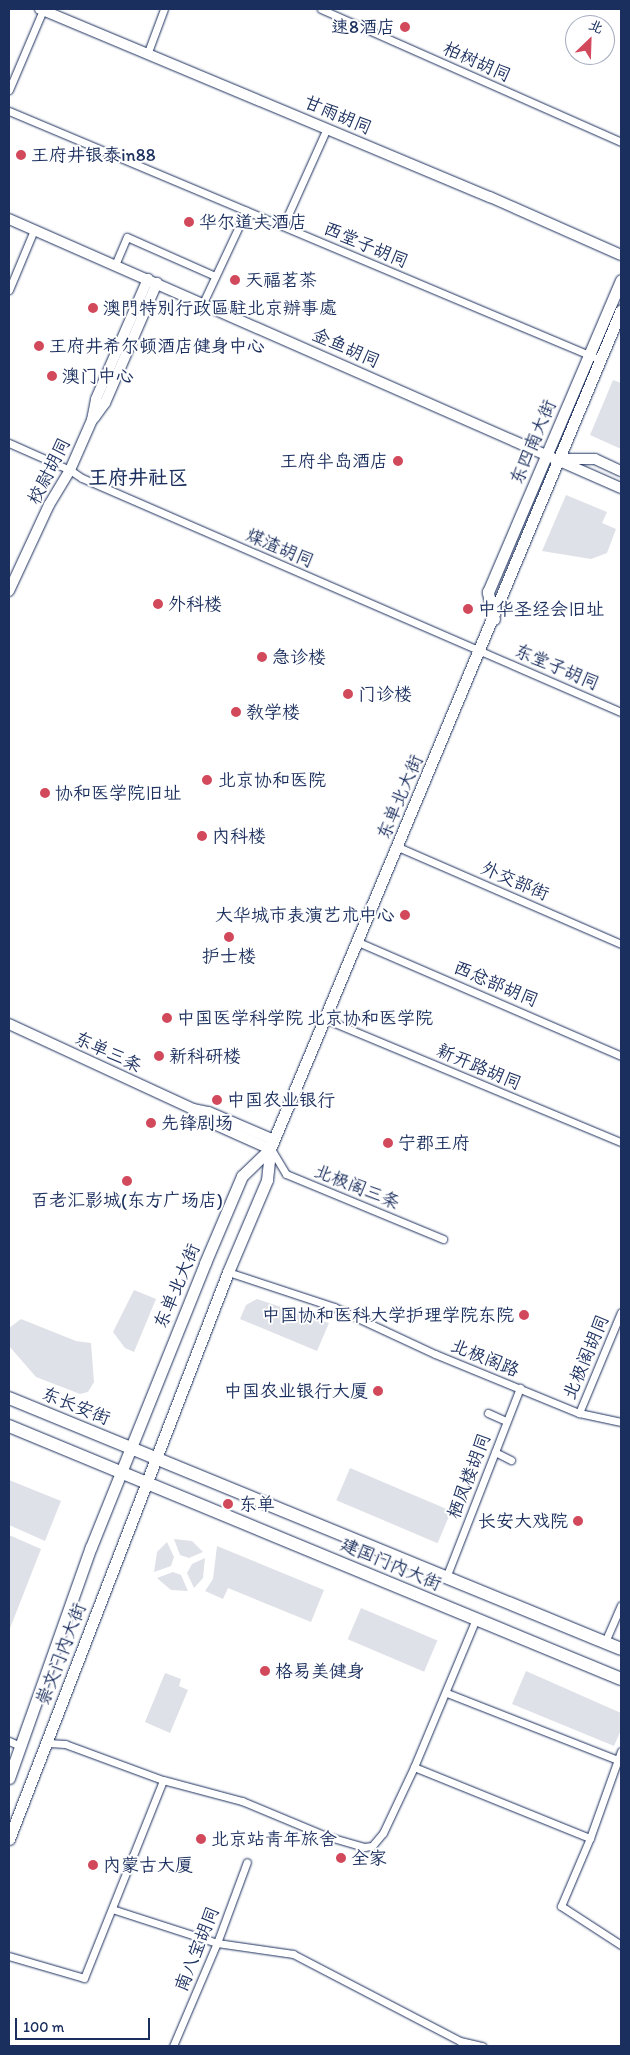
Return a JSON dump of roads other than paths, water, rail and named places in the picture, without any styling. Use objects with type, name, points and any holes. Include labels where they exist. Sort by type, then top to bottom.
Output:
[{"type":"highway","name":"东长安街","points":[[9,1398],[157,1457]]},
{"type":"highway","points":[[9,1426],[121,1470]]},
{"type":"highway","name":"建国门内大街","points":[[157,1457],[447,1575],[621,1649]]},
{"type":"highway","name":"建国门内大街","points":[[121,1470],[621,1678]]},
{"type":"main road","name":"东四南大街","points":[[494,619],[488,592],[621,280]]},
{"type":"main road","name":"东四南大街","points":[[561,459],[621,310]]},
{"type":"main road","name":"东单北大街","points":[[157,1457],[228,1272],[267,1180],[272,1144],[561,459]]},
{"type":"main road","name":"东单北大街","points":[[121,1470],[242,1176],[272,1144]]},
{"type":"main road","name":"崇文门内大街","points":[[9,1839],[48,1743],[63,1696],[157,1457]]},
{"type":"main road","name":"崇文门内大街","points":[[9,1778],[121,1470]]},
{"type":"street","points":[[9,90],[41,9]]},
{"type":"street","name":"甘雨胡同","points":[[41,9],[148,52],[621,255]]},
{"type":"street","points":[[148,52],[164,9]]},
{"type":"street","name":"柏树胡同","points":[[322,9],[621,142]]},
{"type":"street","name":"西堂子胡同","points":[[9,111],[601,360]]},
{"type":"street","points":[[283,226],[327,128]]},
{"type":"street","points":[[203,303],[246,211]]},
{"type":"street","name":"金鱼胡同","points":[[9,219],[561,459],[621,488]]},
{"type":"street","points":[[9,290],[34,230]]},
{"type":"street","points":[[115,265],[126,237],[215,276]]},
{"type":"street","name":"校尉胡同","points":[[9,590],[49,505],[70,470],[92,420],[105,403],[152,281]]},
{"type":"street","name":"煤渣胡同","points":[[9,443],[70,470],[82,478],[480,651]]},
{"type":"street","points":[[561,459],[595,459],[621,471]]},
{"type":"street","name":"东堂子胡同","points":[[480,651],[621,712]]},
{"type":"street","name":"外交部街","points":[[398,847],[621,944]]},
{"type":"street","name":"西总部胡同","points":[[358,942],[621,1056]]},
{"type":"street","name":"新开路胡同","points":[[325,1019],[621,1142]]},
{"type":"street","name":"东单三条","points":[[9,1024],[193,1109],[206,1120],[272,1144]]},
{"type":"street","name":"北极阁三条","points":[[272,1144],[286,1174],[443,1239]]},
{"type":"street","name":"北极阁路","points":[[228,1272],[334,1307],[435,1354],[579,1413],[621,1422]]},
{"type":"street","name":"北极阁胡同","points":[[579,1413],[621,1312]]},
{"type":"street","name":"栖凤楼胡同","points":[[447,1575],[520,1388]]},
{"type":"street","points":[[488,1413],[506,1421]]},
{"type":"street","points":[[495,1452],[511,1460]]},
{"type":"street","points":[[606,1642],[621,1605]]},
{"type":"street","points":[[48,1743],[66,1744],[163,1780],[242,1801],[326,1836],[364,1847],[372,1846],[383,1833],[414,1767],[476,1619]]},
{"type":"street","points":[[447,1692],[618,1760]]},
{"type":"street","points":[[9,1741],[20,1746]]},
{"type":"street","points":[[621,1751],[590,1838],[561,1906],[621,1944]]},
{"type":"street","points":[[414,1767],[590,1838]]},
{"type":"street","points":[[9,1956],[84,1978],[163,1780]]},
{"type":"street","name":"南八宝胡同","points":[[173,2046],[217,1943],[247,1862]]},
{"type":"street","points":[[112,1909],[217,1943],[294,1954],[460,2041],[482,2046]]},
{"type":"place","name":"速8酒店","points":[[405,27]]},
{"type":"place","name":"王府井银泰in88","points":[[21,155]]},
{"type":"place","name":"华尔道夫酒店","points":[[189,222]]},
{"type":"place","name":"天福茗茶","points":[[235,280]]},
{"type":"place","name":"澳門特別行政區駐北京辦事處","points":[[93,308]]},
{"type":"place","name":"王府井希尔顿酒店健身中心","points":[[39,346]]},
{"type":"place","name":"澳门中心","points":[[52,376]]},
{"type":"place","name":"王府半岛酒店","points":[[398,461]]},
{"type":"place","name":"外科楼","points":[[158,604]]},
{"type":"place","name":"中华圣经会旧址","points":[[468,609]]},
{"type":"place","name":"急诊楼","points":[[262,657]]},
{"type":"place","name":"门诊楼","points":[[348,694]]},
{"type":"place","name":"教学楼","points":[[236,712]]},
{"type":"place","name":"北京协和医院","points":[[207,780]]},
{"type":"place","name":"协和医学院旧址","points":[[45,793]]},
{"type":"place","name":"内科楼","points":[[202,836]]},
{"type":"place","name":"大华城市表演艺术中心","points":[[405,915]]},
{"type":"place","name":"护士楼","points":[[229,937]]},
{"type":"place","name":"中国医学科学院 北京协和医学院","points":[[167,1018]]},
{"type":"place","name":"新科研楼","points":[[159,1056]]},
{"type":"place","name":"中国农业银行","points":[[217,1100]]},
{"type":"place","name":"先锋剧场","points":[[151,1123]]},
{"type":"place","name":"宁郡王府","points":[[388,1143]]},
{"type":"place","name":"百老汇影城(东方广场店)","points":[[127,1181]]},
{"type":"place","name":"中国协和医科大学护理学院东院","points":[[524,1315]]},
{"type":"place","name":"中国农业银行大厦","points":[[378,1391]]},
{"type":"place","name":"东单","points":[[228,1504]]},
{"type":"place","name":"长安大戏院","points":[[578,1521]]},
{"type":"place","name":"格易美健身","points":[[265,1671]]},
{"type":"place","name":"北京站青年旅舍","points":[[201,1839]]},
{"type":"place","name":"全家","points":[[341,1858]]},
{"type":"place","name":"内蒙古大厦","points":[[93,1865]]},
{"type":"district","name":"王府井社区","points":[[138,477]]}]
